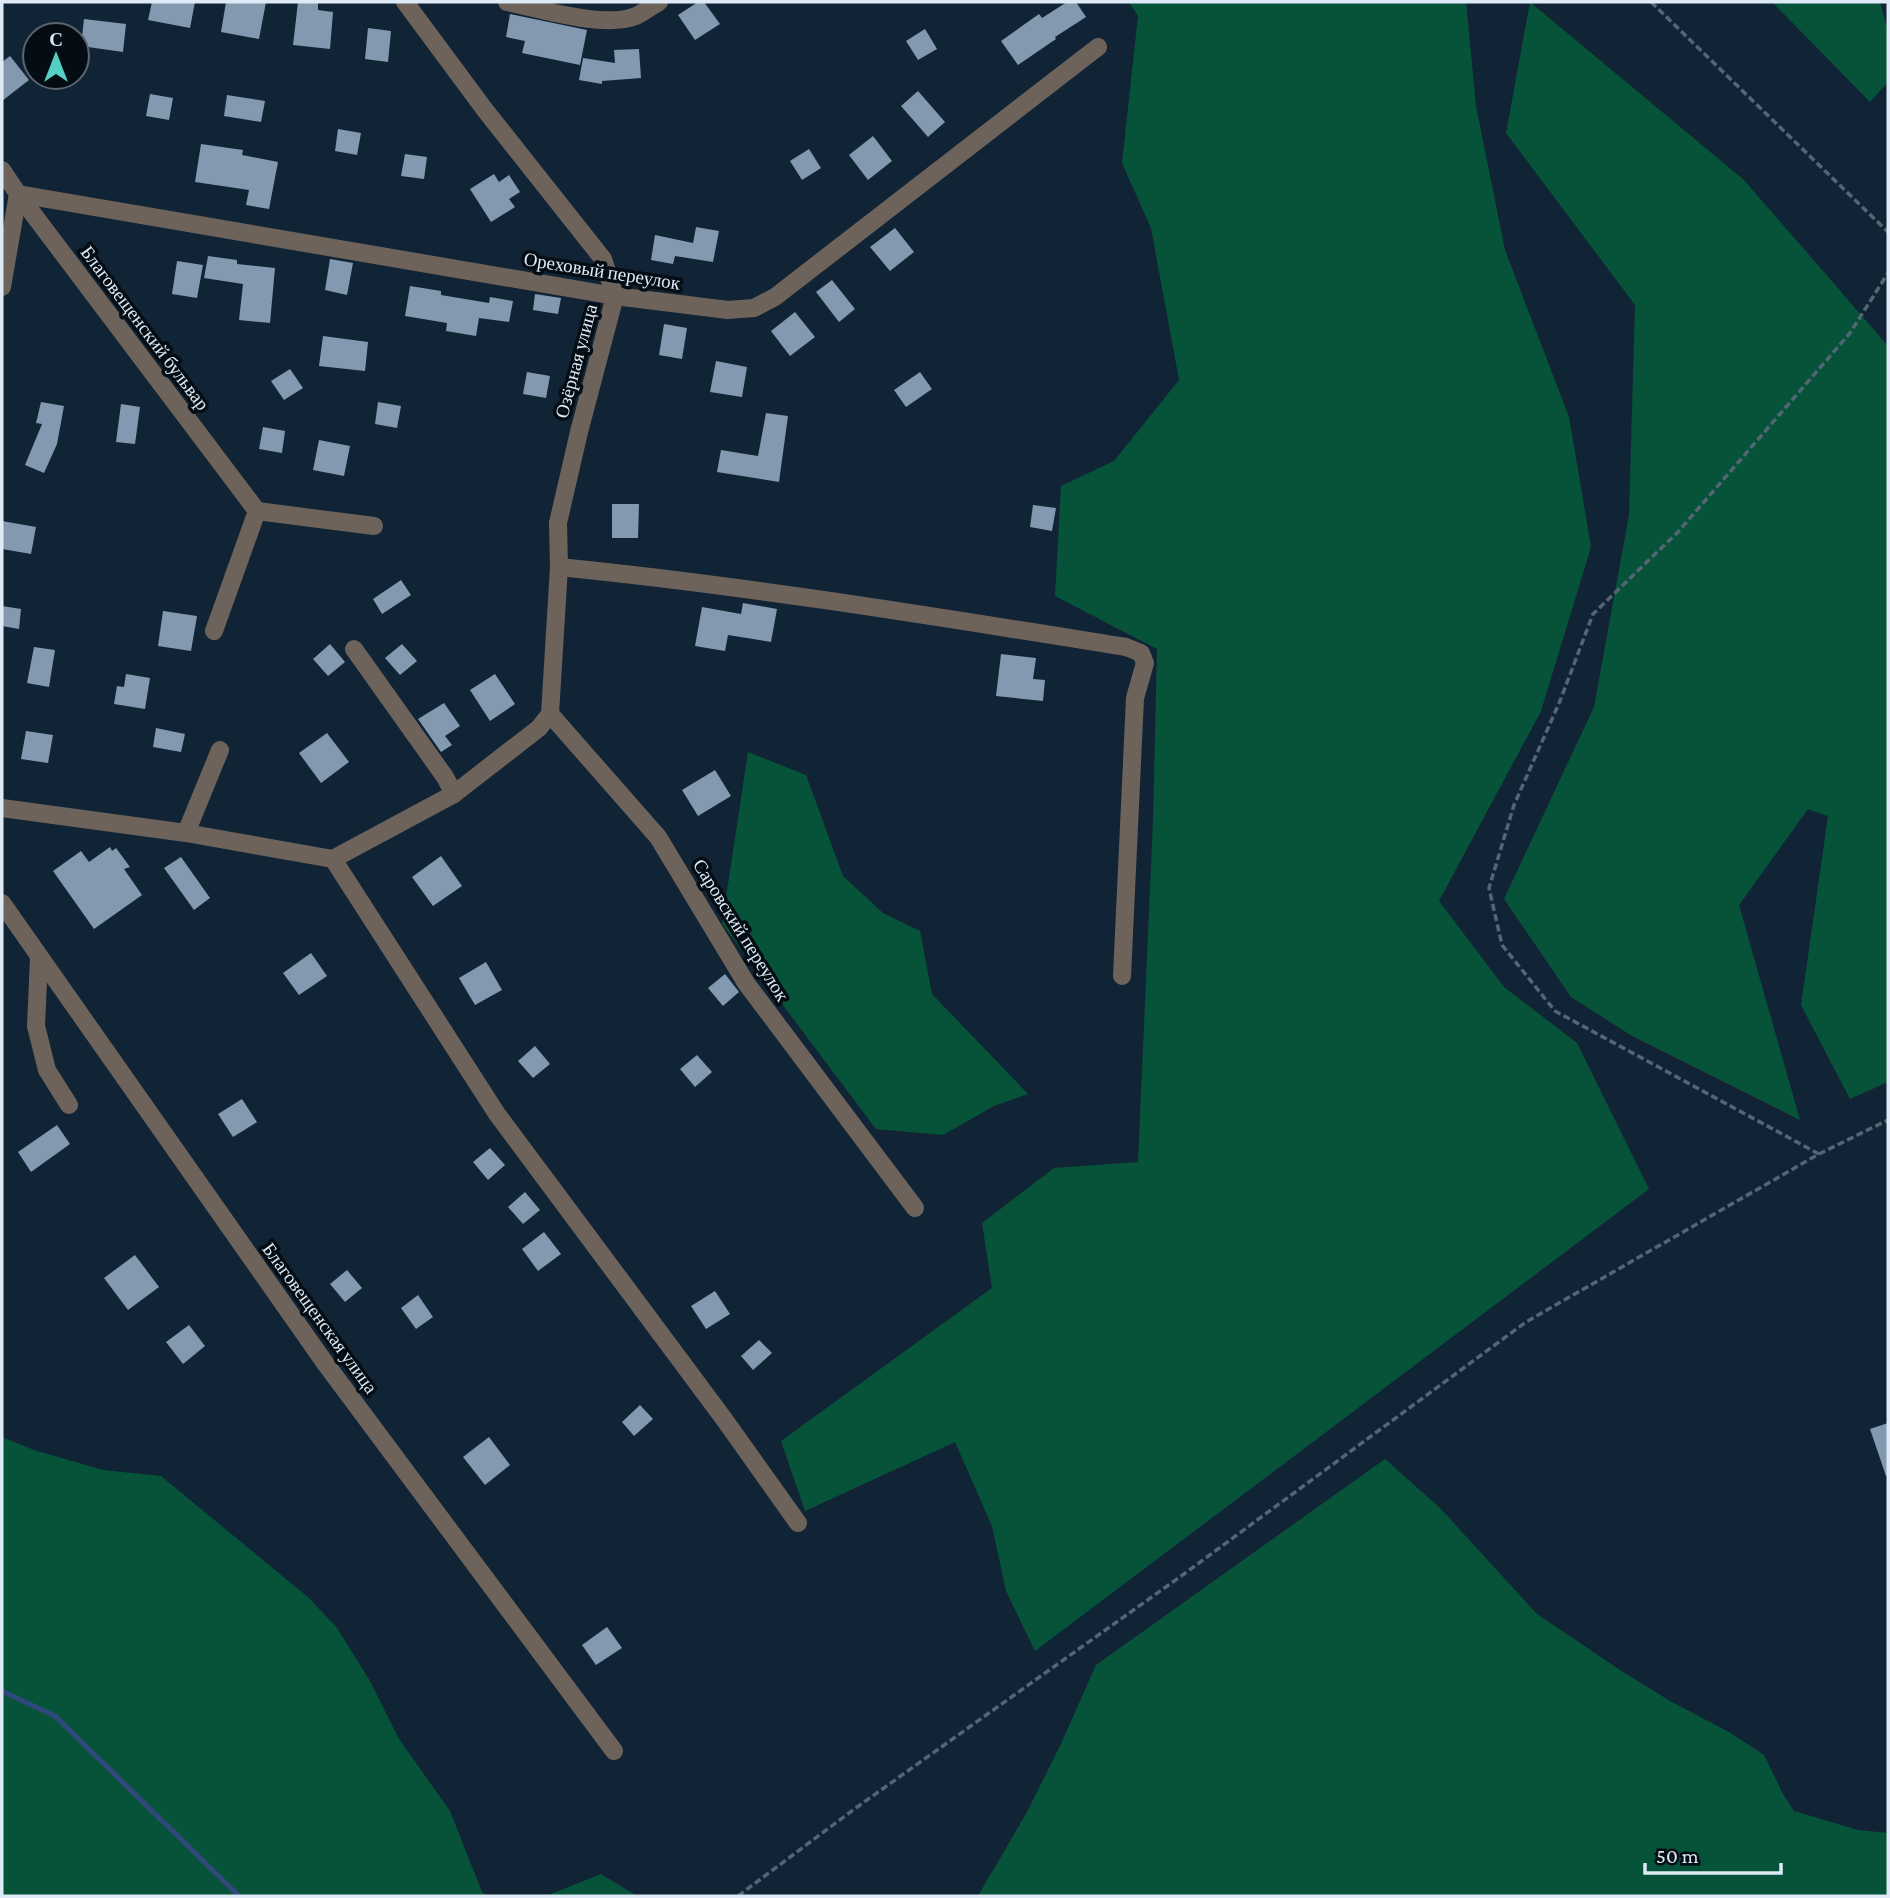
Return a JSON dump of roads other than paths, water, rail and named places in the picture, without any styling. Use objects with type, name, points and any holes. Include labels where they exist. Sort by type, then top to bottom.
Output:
[{"type":"street","name":"Озёрная улица","points":[[405,2],[485,110],[603,258],[615,296],[558,523],[559,567],[550,714]]},
{"type":"street","points":[[507,2],[604,20],[635,17],[659,2]]},
{"type":"street","name":"Ореховый переулок","points":[[18,194],[615,296],[728,310],[754,308],[775,297],[1098,47]]},
{"type":"street","name":"Благовещенский бульвар","points":[[2,170],[257,511]]},
{"type":"street","points":[[2,287],[18,194]]},
{"type":"street","points":[[214,631],[257,511],[374,526]]},
{"type":"street","points":[[559,567],[649,576],[1003,627],[1126,647],[1141,653],[1145,663],[1135,698],[1122,976]]},
{"type":"street","points":[[354,649],[445,777],[454,794]]},
{"type":"street","points":[[2,808],[186,833],[333,859],[454,794],[539,728],[550,714]]},
{"type":"street","name":"Саровский переулок","points":[[550,714],[658,837],[746,983],[915,1208]]},
{"type":"street","points":[[186,833],[220,750]]},
{"type":"street","points":[[333,859],[497,1114],[798,1523]]},
{"type":"street","name":"Благовещенская улица","points":[[2,904],[325,1363],[614,1751]]},
{"type":"street","points":[[39,958],[36,1026],[47,1070],[69,1105]]},
{"type":"waterway","points":[[2,1691],[55,1716],[239,1896]]}]
